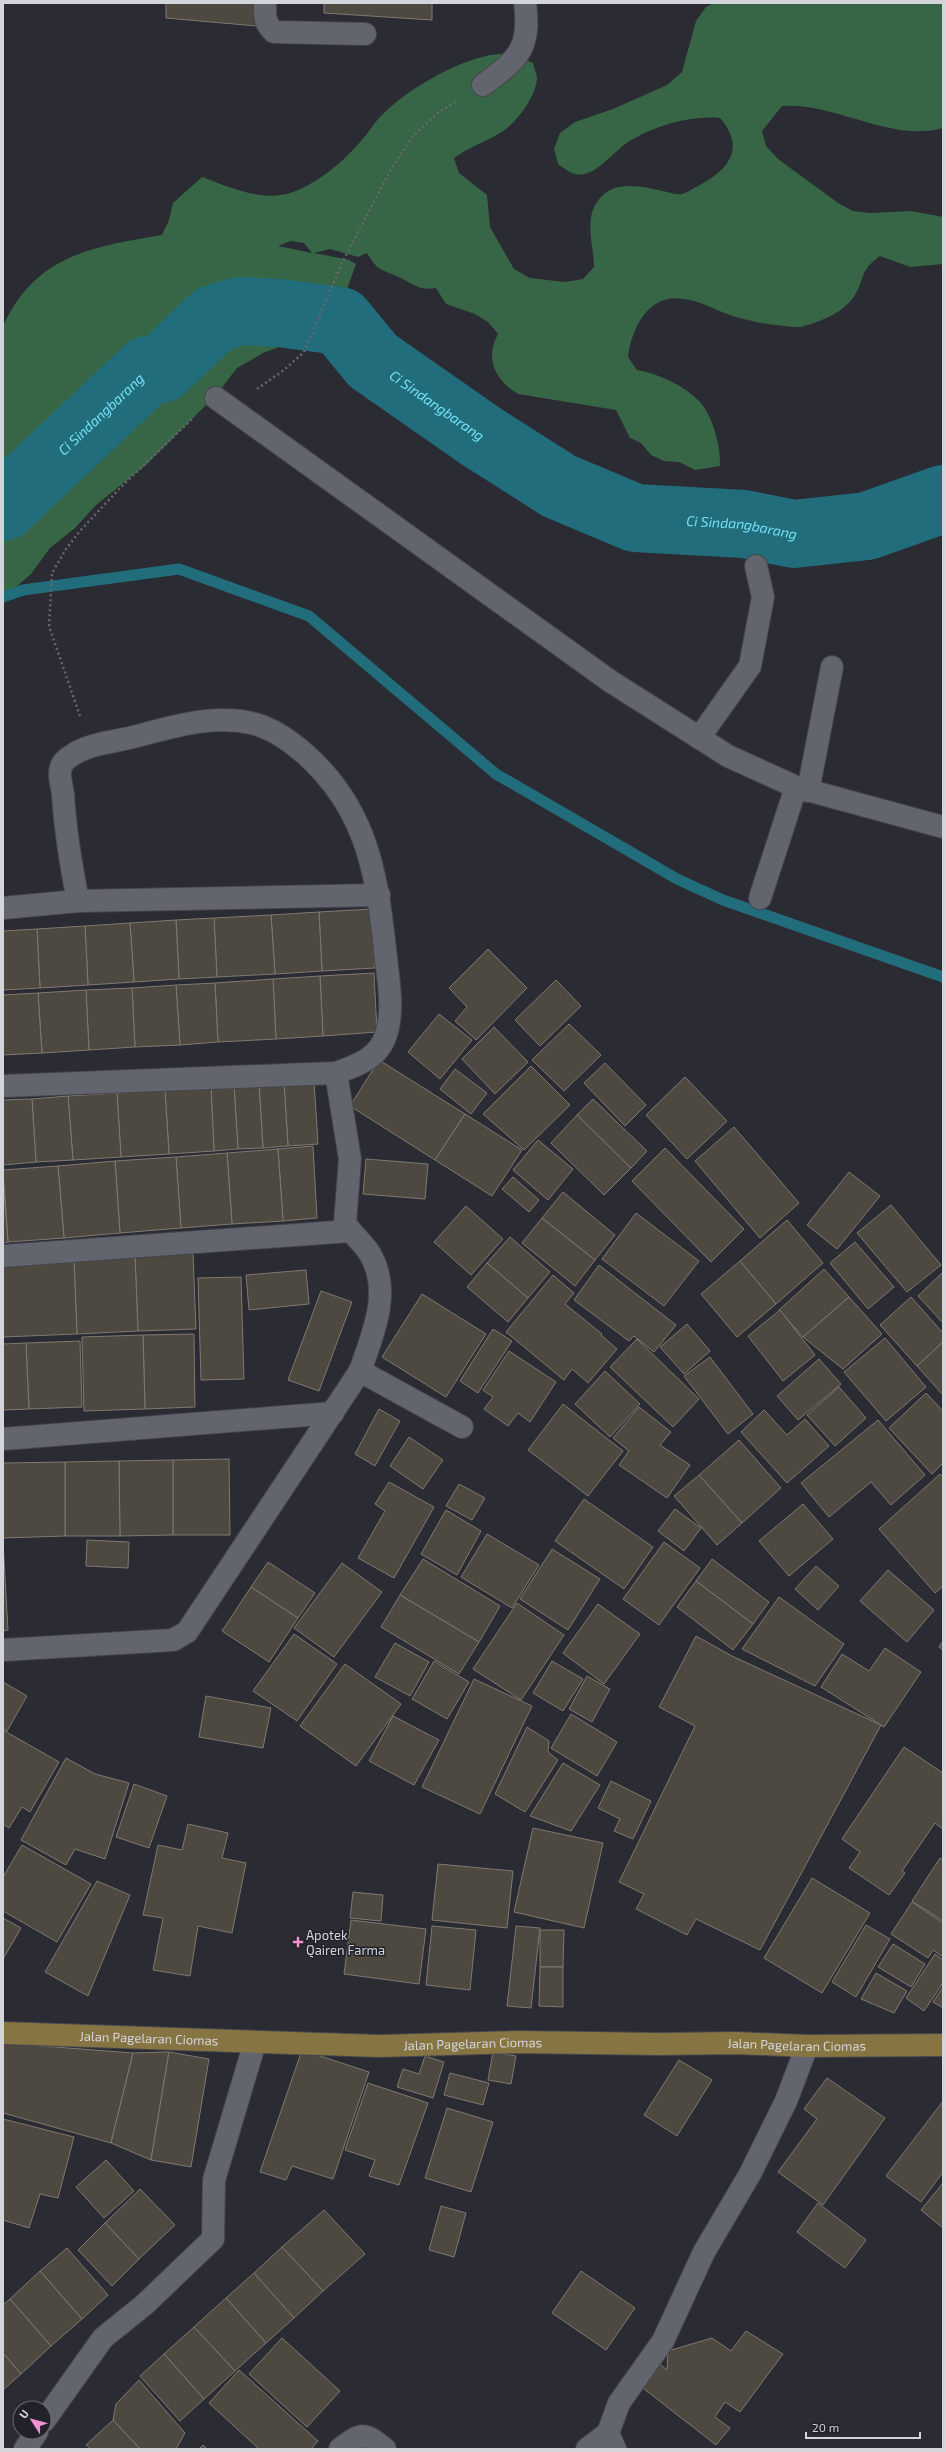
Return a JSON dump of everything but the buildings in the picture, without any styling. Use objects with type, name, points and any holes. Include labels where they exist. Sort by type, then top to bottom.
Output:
[{"type":"main road","name":"Jalan Pagelaran Ciomas","points":[[3,2033],[380,2046],[518,2042],[737,2043],[807,2046],[943,2045]]},
{"type":"street","points":[[265,3],[265,20],[267,26],[274,32],[365,34]]},
{"type":"street","points":[[483,85],[508,67],[520,51],[527,35],[525,3]]},
{"type":"street","points":[[216,398],[610,681],[728,756],[802,789],[943,828]]},
{"type":"street","points":[[699,738],[750,666],[763,597],[756,566]]},
{"type":"street","points":[[760,898],[802,789],[832,667]]},
{"type":"street","points":[[3,1086],[336,1073],[363,1062],[377,1051],[388,1029],[390,1005],[379,895],[373,866],[347,803],[316,764],[294,745],[264,727],[233,720],[195,722],[91,748],[72,755],[63,763],[60,775],[67,845],[78,901]]},
{"type":"street","points":[[3,908],[78,901],[379,895]]},
{"type":"street","points":[[3,1650],[173,1640],[187,1632],[360,1371],[376,1324],[380,1291],[377,1268],[369,1252],[350,1231],[345,1222],[350,1159],[336,1073]]},
{"type":"street","points":[[3,1256],[350,1231]]},
{"type":"street","points":[[360,1371],[462,1427]]},
{"type":"street","points":[[3,1439],[333,1413]]},
{"type":"street","points":[[52,2410],[103,2338],[144,2305],[213,2238],[214,2180],[255,2042]]},
{"type":"street","points":[[587,2449],[612,2441],[619,2403],[663,2341],[704,2252],[750,2174],[773,2130],[807,2046]]},
{"type":"street","points":[[340,2449],[360,2436],[369,2436],[385,2449]]},
{"type":"street","points":[[25,2449],[31,2440]]},
{"type":"path","points":[[254,391],[284,370],[304,352],[342,263],[390,171],[413,136],[440,112],[483,85]]},
{"type":"path","points":[[91,748],[49,626],[52,573],[62,554],[80,530],[122,486],[216,398]]},
{"type":"green space","points":[[714,3],[943,3],[943,128],[924,131],[904,130],[884,127],[802,106],[782,106],[762,131],[766,146],[778,159],[838,203],[853,211],[871,213],[911,211],[943,217],[943,264],[910,267],[880,256],[868,266],[851,301],[832,315],[802,327],[771,325],[756,322],[727,314],[695,301],[684,299],[661,301],[644,315],[638,324],[633,335],[628,357],[637,370],[654,374],[679,385],[700,402],[709,415],[715,432],[718,442],[720,466],[695,470],[679,462],[664,461],[651,455],[641,443],[630,438],[616,410],[518,394],[504,383],[494,368],[492,352],[498,334],[488,322],[475,314],[446,304],[436,288],[426,289],[418,287],[381,270],[367,253],[358,257],[330,249],[314,253],[349,260],[356,264],[331,334],[297,341],[265,352],[237,368],[216,395],[146,465],[96,505],[75,528],[50,548],[31,574],[3,598],[3,326],[16,302],[32,284],[49,269],[68,258],[89,250],[136,239],[162,235],[169,220],[173,203],[202,177],[235,189],[259,195],[282,195],[302,188],[312,183],[339,164],[361,141],[381,116],[410,92],[427,81],[465,63],[483,57],[501,54],[516,55],[533,63],[537,75],[536,85],[524,109],[506,129],[454,158],[459,173],[487,195],[490,227],[514,269],[530,278],[565,282],[583,279],[594,267],[590,225],[591,217],[593,209],[604,194],[620,187],[629,186],[649,188],[677,194],[684,193],[709,180],[718,173],[730,157],[733,148],[732,139],[728,129],[720,118],[696,118],[683,120],[657,128],[624,145],[596,169],[581,175],[567,171],[558,164],[554,149],[560,133],[575,122],[613,109],[667,85],[682,72],[696,21],[706,7]],"holes":[[[290,241],[304,243],[312,253],[278,246]]]},
{"type":"waterway","name":"Ci Sindangbarang","points":[[3,507],[148,370],[161,369],[214,319],[239,311],[280,313],[340,321],[373,361],[482,437],[559,486],[635,518],[744,524],[794,534],[867,526],[943,499]]},
{"type":"waterway","points":[[3,597],[23,590],[179,569],[309,616],[496,774],[677,879],[723,900],[943,977]]},
{"type":"place","name":"Apotek Qairen Farma","points":[[298,1942]]}]
